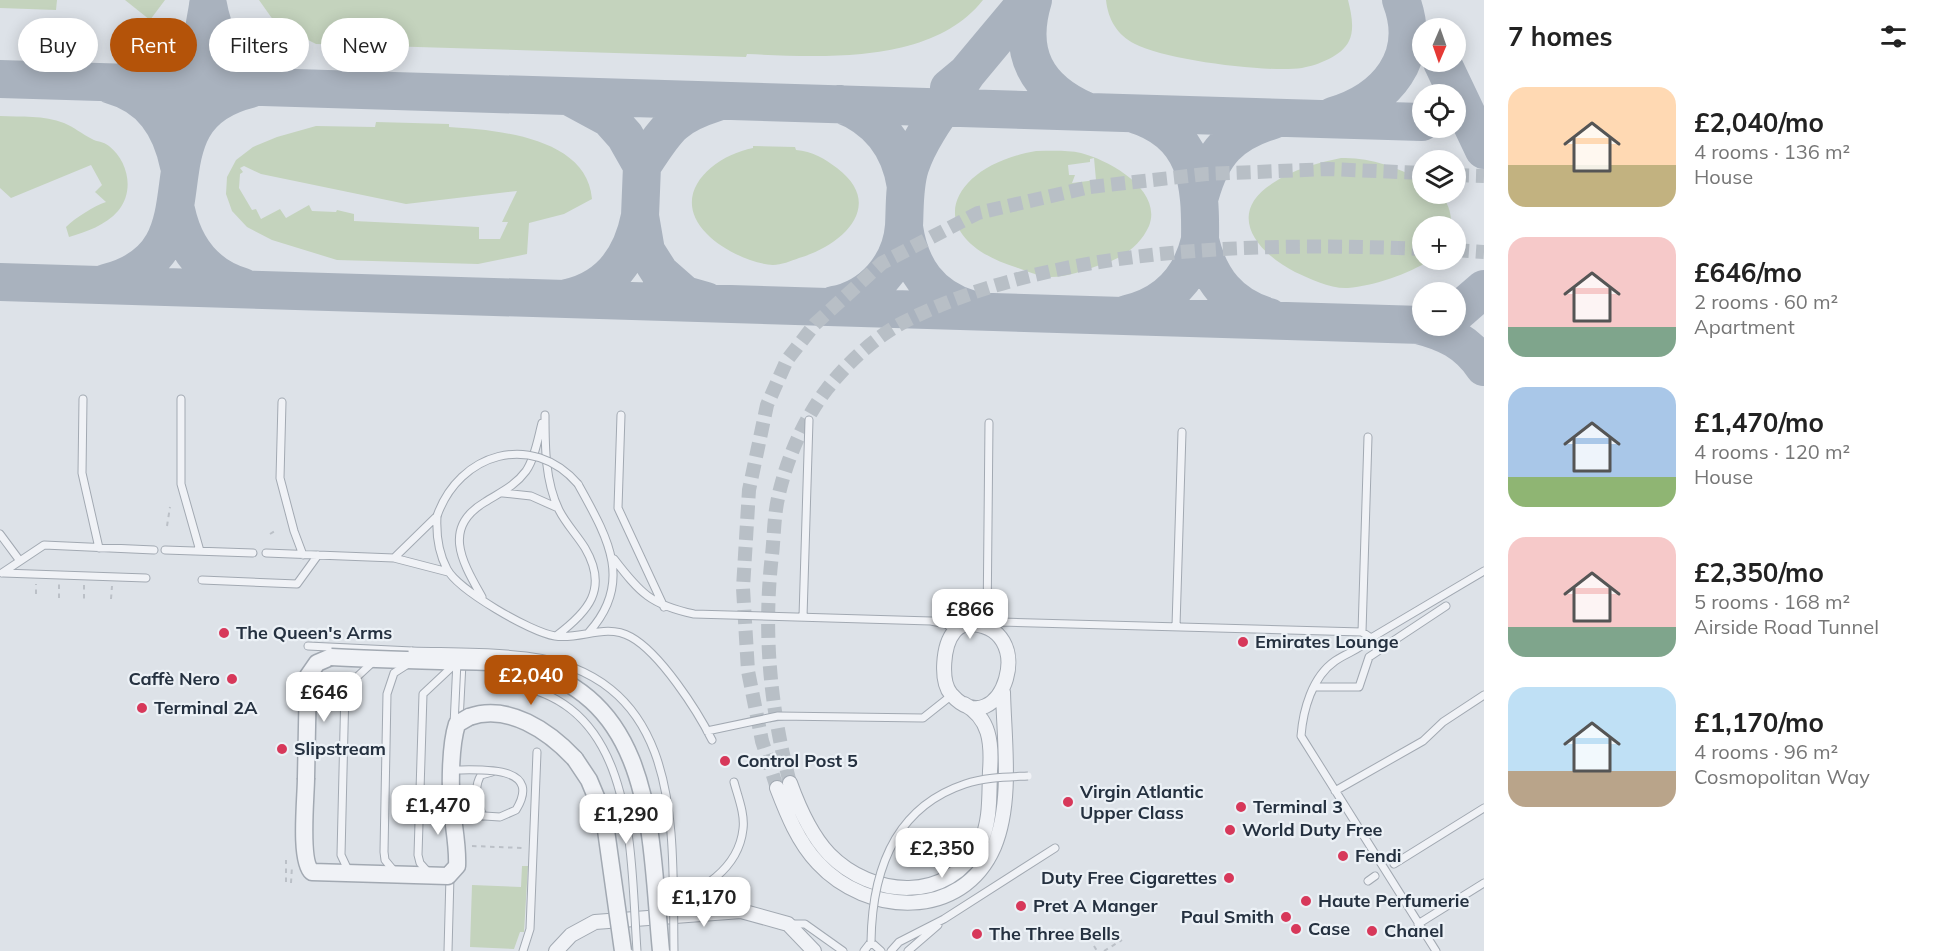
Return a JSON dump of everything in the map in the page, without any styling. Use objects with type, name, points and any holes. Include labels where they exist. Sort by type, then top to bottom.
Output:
[{"type":"street","points":[[965,624],[987,626],[1004,644],[1007,669],[1003,692],[1006,738],[1000,831],[994,848],[982,867],[949,894],[929,901],[907,904],[888,903],[851,889],[818,863],[801,841],[783,785],[828,854],[851,872],[871,883],[890,888],[925,887],[943,881],[971,858],[981,842],[989,804],[991,763],[986,725],[976,711],[947,690],[946,650],[954,630],[965,624]]},
{"type":"street","points":[[623,951],[604,816],[589,780],[575,759],[561,744],[527,722],[497,712],[479,713],[457,724],[454,741],[453,814],[458,851],[457,866],[454,872],[439,877],[318,873],[308,868],[305,862],[308,682],[313,667],[323,659],[454,659],[510,664],[545,672],[584,694],[617,728],[636,764],[648,824],[661,951]]},
{"type":"street","points":[[964,704],[986,706],[1003,692]]},
{"type":"street","points":[[556,951],[571,935],[595,922],[741,911],[788,924],[814,951]]},
{"type":"lane","points":[[83,399],[82,473],[99,548]]},
{"type":"lane","points":[[181,399],[181,484],[200,551]]},
{"type":"lane","points":[[282,402],[280,478],[303,555]]},
{"type":"lane","points":[[484,600],[460,556],[459,535],[469,515],[478,506],[503,493],[530,464],[545,415],[548,472],[558,508],[594,565],[595,577],[588,607],[578,619],[555,636]]},
{"type":"lane","points":[[621,415],[618,508],[664,607]]},
{"type":"lane","points":[[803,617],[810,420]]},
{"type":"lane","points":[[989,423],[987,626],[1002,622],[1176,626],[1362,632],[1371,638]]},
{"type":"lane","points":[[1176,626],[1182,432]]},
{"type":"lane","points":[[1362,632],[1368,438]]},
{"type":"lane","points":[[394,558],[437,516],[449,490],[465,471],[488,459],[507,455],[524,455],[557,465],[578,484],[614,559],[639,592],[664,607],[694,614],[931,621],[946,624],[954,630]]},
{"type":"lane","points":[[503,493],[531,496],[558,508]]},
{"type":"lane","points":[[437,516],[436,536],[448,572]]},
{"type":"lane","points":[[0,534],[20,561]]},
{"type":"lane","points":[[1,573],[44,545],[154,550]]},
{"type":"lane","points":[[165,550],[253,553]]},
{"type":"lane","points":[[266,553],[394,558],[448,572],[504,615],[535,630],[555,636],[612,630],[629,635],[640,643],[667,672],[712,740]]},
{"type":"lane","points":[[202,580],[297,584],[318,555]]},
{"type":"lane","points":[[587,634],[600,620],[612,595],[614,559]]},
{"type":"lane","points":[[1437,951],[1301,736],[1303,712],[1315,687],[1334,661],[1362,648],[1371,638],[1484,572]]},
{"type":"lane","points":[[1,573],[146,578]]},
{"type":"lane","points":[[1315,687],[1359,687],[1370,657],[1446,606]]},
{"type":"lane","points":[[308,646],[412,651],[454,659]]},
{"type":"lane","points":[[405,875],[390,867],[384,852],[387,694],[389,682],[402,666],[412,662],[527,656],[576,669],[605,686],[628,706],[645,730],[658,756],[667,788],[672,845],[674,951]]},
{"type":"lane","points":[[358,874],[346,869],[341,855],[345,688],[377,659]]},
{"type":"lane","points":[[454,659],[454,741]]},
{"type":"lane","points":[[439,877],[423,869],[418,855],[423,694],[454,659]]},
{"type":"lane","points":[[448,951],[454,659]]},
{"type":"lane","points":[[502,684],[532,689],[567,708],[593,733],[611,761],[626,817],[637,951]]},
{"type":"lane","points":[[707,731],[778,717],[923,718],[952,695]]},
{"type":"lane","points":[[1335,791],[1423,741],[1443,722],[1484,695]]},
{"type":"lane","points":[[523,951],[530,929],[537,752]]},
{"type":"lane","points":[[453,770],[496,771],[516,777],[522,787],[522,799],[511,814],[483,816],[453,814]]},
{"type":"lane","points":[[483,816],[477,799],[478,780],[481,775],[496,771]]},
{"type":"lane","points":[[870,951],[874,897],[886,854],[898,833],[937,797],[965,784],[994,778],[1028,776]]},
{"type":"lane","points":[[643,918],[700,890],[725,869],[738,849],[743,827],[734,782]]},
{"type":"lane","points":[[1394,864],[1484,808]]},
{"type":"lane","points":[[891,951],[899,942],[944,919],[1055,848]]},
{"type":"lane","points":[[1418,924],[1484,883]]},
{"type":"lane","points":[[908,951],[944,919]]},
{"type":"lane","points":[[788,924],[805,924],[843,951]]},
{"type":"lane","points":[[864,951],[871,942]]},
{"type":"lane","points":[[871,942],[881,951]]},
{"type":"path","points":[[168,526],[170,507]]},
{"type":"path","points":[[270,534],[275,531]]},
{"type":"path","points":[[59,576],[59,598]]},
{"type":"path","points":[[84,576],[84,600]]},
{"type":"path","points":[[469,855],[469,846],[526,848],[526,855],[533,855]]},
{"type":"path","points":[[289,882],[290,860]]},
{"type":"path","points":[[1104,951],[1122,940]]},
{"type":"path","points":[[1094,946],[1097,951]]},
{"type":"green space","points":[[0,0],[57,0],[56,10],[0,8]]},
{"type":"green space","points":[[125,0],[165,0],[152,18],[148,18]]},
{"type":"green space","points":[[259,0],[983,0],[961,21],[935,36],[906,46],[874,52],[808,56],[747,54],[746,57],[409,47],[409,18],[321,18],[321,44],[316,44],[309,40],[309,18],[272,18]]},
{"type":"green space","points":[[1106,0],[1348,0],[1352,31],[1349,41],[1341,51],[1329,59],[1308,67],[1266,69],[1217,64],[1169,55],[1135,44],[1114,26]]},
{"type":"green space","points":[[0,116],[56,120],[109,146],[121,160],[127,177],[126,195],[118,211],[102,224],[69,237],[66,227],[96,206],[106,202],[95,192],[102,185],[91,165],[11,198],[0,188]]},
{"type":"green space","points":[[376,122],[449,124],[449,127],[491,131],[537,141],[557,150],[574,162],[586,178],[592,199],[564,214],[529,223],[527,254],[478,264],[337,260],[272,240],[247,227],[232,211],[226,194],[227,177],[236,160],[253,147],[277,137],[316,126],[375,127]],"holes":[[[244,166],[261,174],[406,204],[517,191],[502,222],[508,222],[500,239],[479,239],[479,227],[354,221],[354,214],[337,210],[336,212],[312,211],[309,205],[286,218],[280,209],[261,219],[256,209],[252,210],[239,188],[240,174],[243,172],[240,168]]]},
{"type":"green space","points":[[753,146],[795,147],[796,150],[818,156],[837,168],[851,182],[858,196],[858,210],[852,223],[843,234],[815,252],[786,263],[773,265],[737,255],[713,240],[696,219],[692,205],[694,192],[700,179],[710,168],[723,159],[753,148]]},
{"type":"green space","points":[[1036,151],[1065,151],[1081,153],[1105,162],[1131,179],[1148,200],[1151,213],[1145,234],[1134,247],[1120,257],[1086,270],[1060,276],[1036,275],[986,255],[966,239],[956,221],[956,204],[965,186],[982,171],[1006,159]],"holes":[[[1094,158],[1096,180],[1072,183],[1075,175],[1069,175],[1068,165],[1090,162],[1090,159]]]},
{"type":"green space","points":[[1352,158],[1393,167],[1412,176],[1412,204],[1447,204],[1451,216],[1412,216],[1412,270],[1358,287],[1341,288],[1321,283],[1295,272],[1269,254],[1259,244],[1252,232],[1249,220],[1251,207],[1258,195],[1289,174],[1314,164]]},
{"type":"green space","points":[[522,866],[528,866],[524,932],[520,932],[514,949],[470,947],[472,885],[521,887]]},
{"type":"taxiway","points":[[949,88],[967,73],[1028,0]]},
{"type":"taxiway","points":[[1033,0],[1028,37],[1035,67],[1054,92],[1086,111]]},
{"type":"taxiway","points":[[1333,116],[1370,99],[1396,73],[1403,58],[1407,40],[1407,21],[1401,0]]},
{"type":"taxiway","points":[[208,5],[216,33],[230,56],[250,74],[277,86]]},
{"type":"taxiway","points":[[190,108],[208,6]]},
{"type":"taxiway","points":[[1447,72],[1484,150]]},
{"type":"taxiway","points":[[834,305],[861,295],[882,278],[891,266],[902,240],[907,181],[915,154],[928,130],[967,73]]},
{"type":"taxiway","points":[[0,79],[1412,122]]},
{"type":"taxiway","points":[[111,85],[137,97],[157,115],[171,138],[179,166]]},
{"type":"taxiway","points":[[106,283],[142,267],[163,244],[173,216],[183,155],[193,128],[214,105],[250,89]]},
{"type":"taxiway","points":[[572,98],[609,118],[625,136],[642,166],[640,216],[646,251],[660,273],[685,295],[706,301]]},
{"type":"taxiway","points":[[642,166],[671,126],[688,114],[715,103]]},
{"type":"taxiway","points":[[840,104],[866,117],[885,135],[898,159],[906,187]]},
{"type":"taxiway","points":[[1134,114],[1155,123],[1171,134],[1183,147],[1196,180],[1200,240]]},
{"type":"taxiway","points":[[1200,196],[1210,168],[1225,147],[1245,131],[1273,120]]},
{"type":"taxiway","points":[[176,210],[184,237],[198,259],[218,276],[243,287]]},
{"type":"taxiway","points":[[567,298],[595,287],[617,269],[631,245],[640,216]]},
{"type":"taxiway","points":[[904,227],[911,255],[924,279],[944,297],[970,309]]},
{"type":"taxiway","points":[[1127,314],[1154,304],[1175,288],[1190,266],[1200,240],[1209,267],[1223,289],[1243,306],[1269,317]]},
{"type":"taxiway","points":[[0,282],[1412,325]]},
{"type":"taxiway","points":[[1466,305],[1484,289]]},
{"type":"taxiway","points":[[1449,336],[1470,351],[1484,367]]},
{"type":"tunnel","points":[[777,788],[762,741],[748,671],[743,588],[749,490],[767,405],[787,360],[815,324],[882,263],[978,213],[1090,187],[1206,174],[1329,169],[1412,173]]},
{"type":"tunnel","points":[[1466,175],[1484,176]]},
{"type":"tunnel","points":[[790,783],[777,727],[768,641],[769,584],[777,505],[781,484],[791,455],[810,414],[835,379],[864,350],[898,325],[967,295],[1029,276],[1094,263],[1160,254],[1228,249],[1295,247],[1412,249]]},
{"type":"tunnel","points":[[1466,251],[1484,252]]},
{"type":"place","name":"The Queen's Arms","points":[[224,633]]},
{"type":"place","name":"Emirates Lounge","points":[[1243,642]]},
{"type":"place","name":"Caffè Nero","points":[[232,679]]},
{"type":"place","name":"Terminal 2A","points":[[142,708]]},
{"type":"place","name":"Slipstream","points":[[282,749]]},
{"type":"place","name":"Control Post 5","points":[[725,761]]},
{"type":"place","name":"Virgin Atlantic Upper Class","points":[[1068,802]]},
{"type":"place","name":"Terminal 3","points":[[1241,807]]},
{"type":"place","name":"World Duty Free","points":[[1230,830]]},
{"type":"place","name":"Fendi","points":[[1343,856]]},
{"type":"place","name":"Duty Free Cigarettes","points":[[1229,878]]},
{"type":"place","name":"Haute Perfumerie","points":[[1306,901]]},
{"type":"place","name":"Pret A Manger","points":[[1021,906]]},
{"type":"place","name":"Paul Smith","points":[[1286,917]]},
{"type":"place","name":"Case","points":[[1296,929]]},
{"type":"place","name":"Chanel","points":[[1372,931]]},
{"type":"place","name":"The Three Bells","points":[[977,934]]}]
